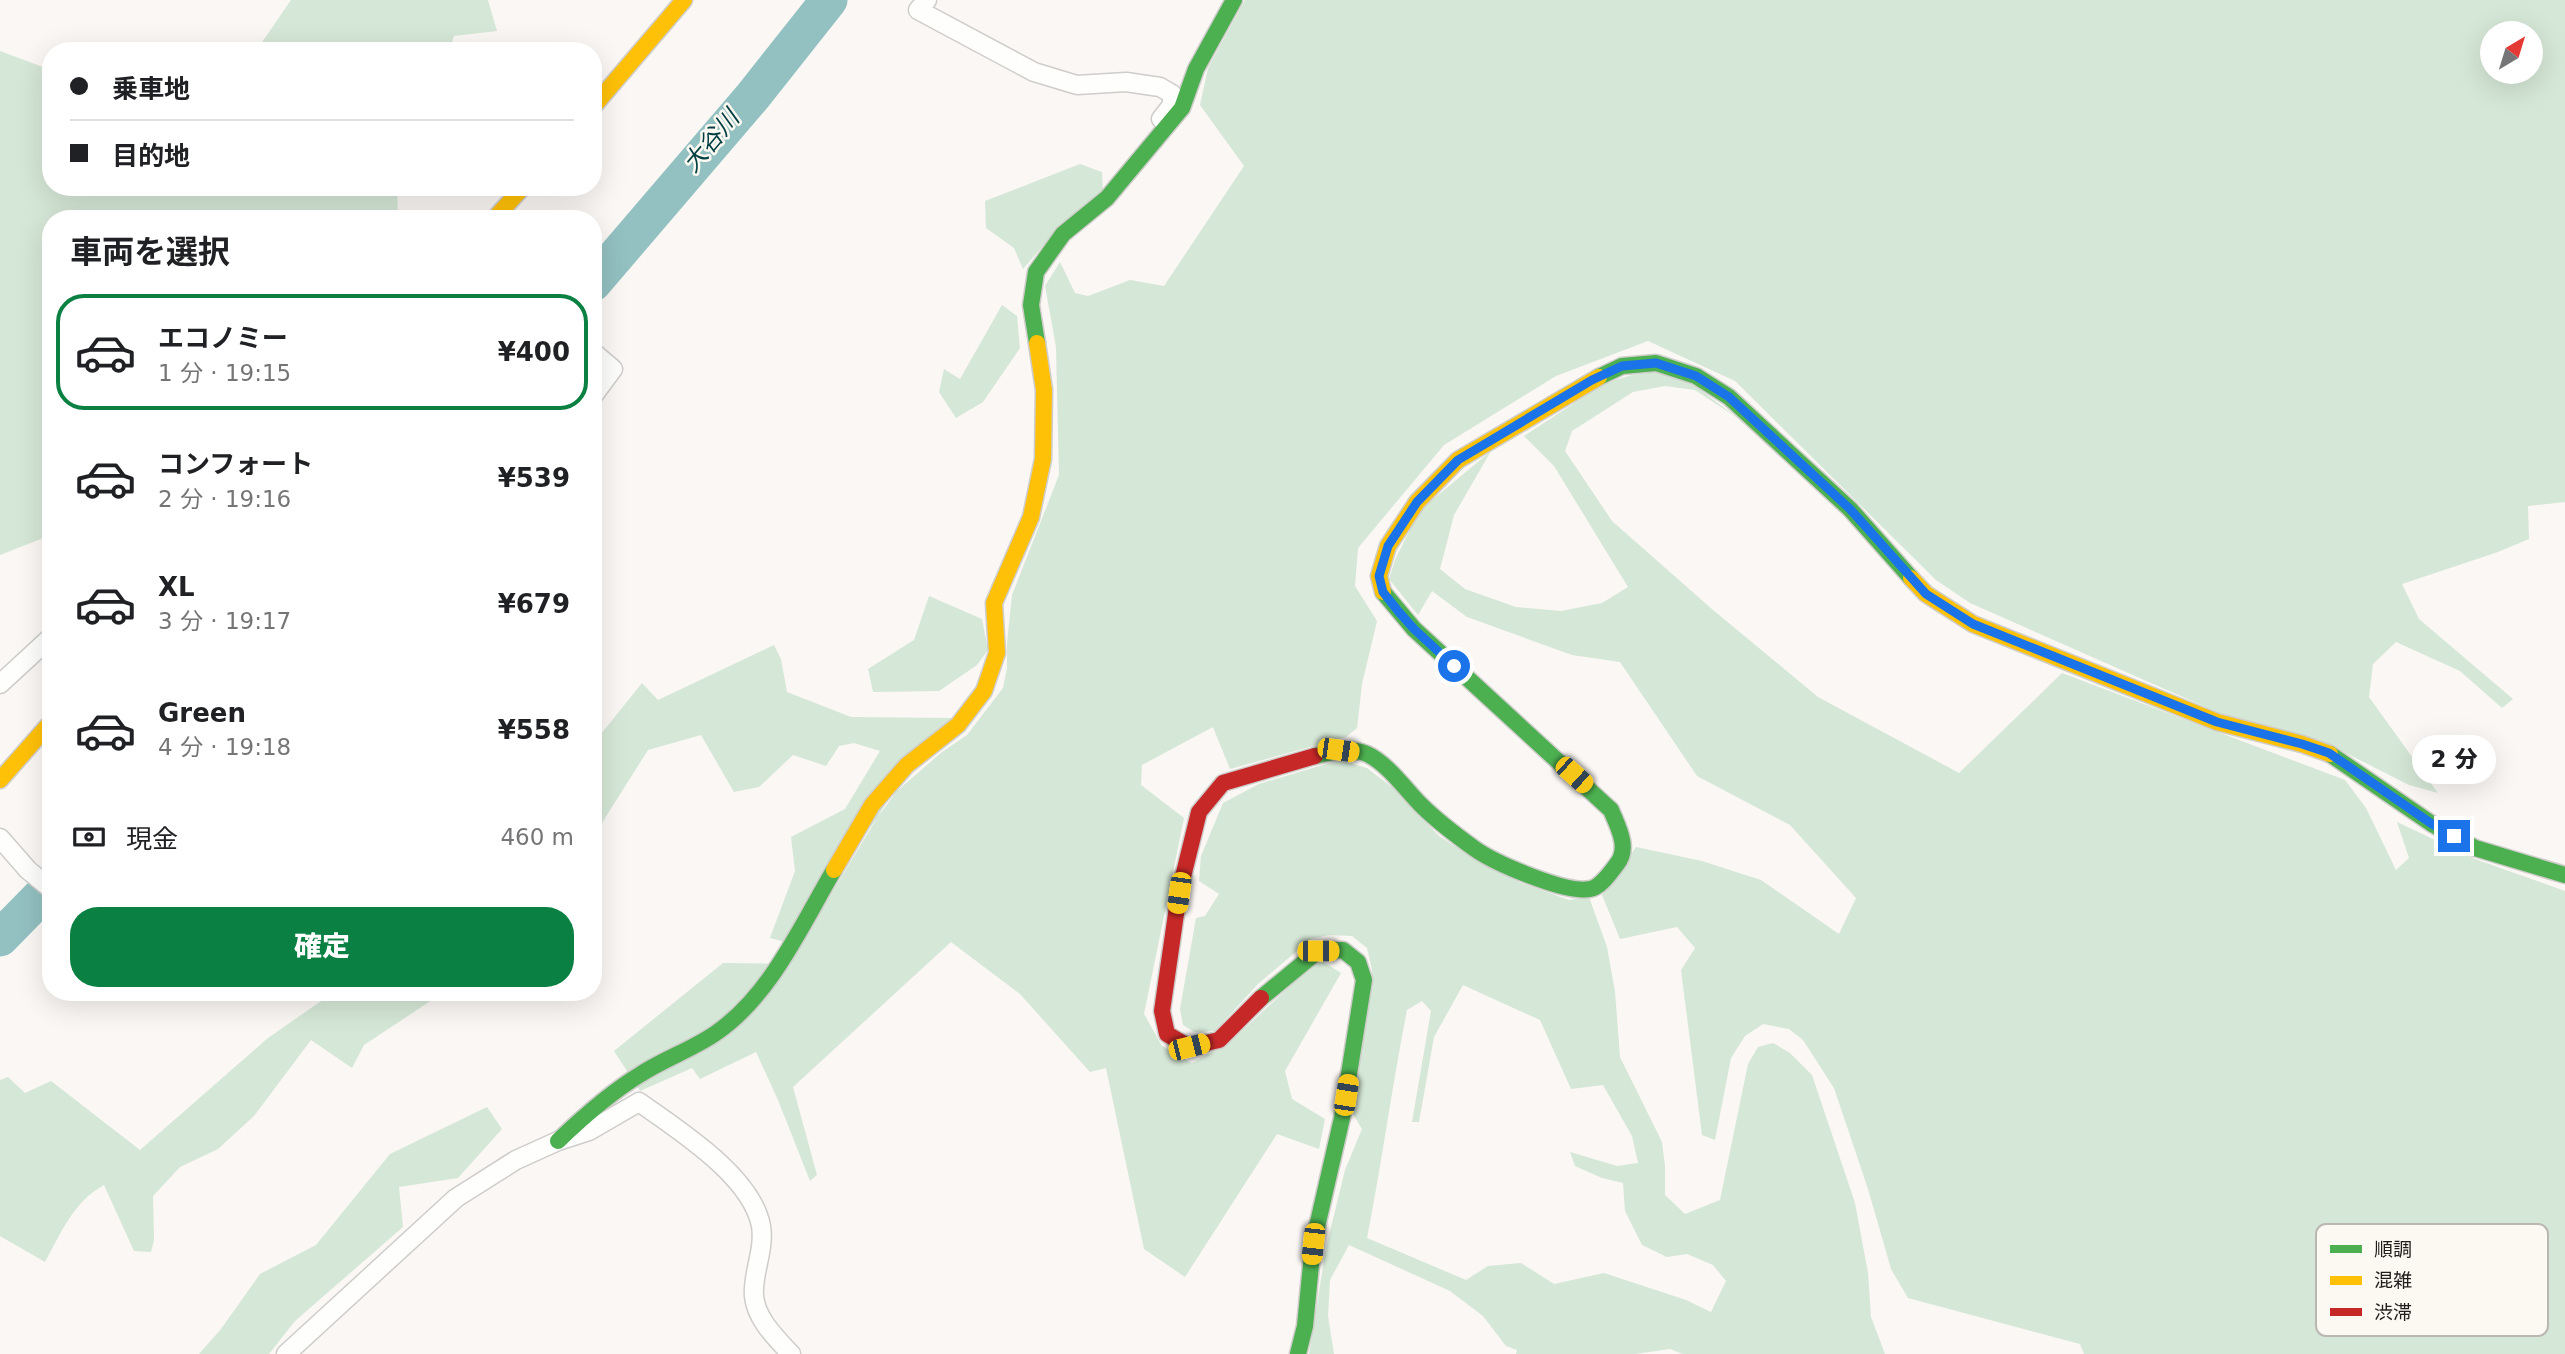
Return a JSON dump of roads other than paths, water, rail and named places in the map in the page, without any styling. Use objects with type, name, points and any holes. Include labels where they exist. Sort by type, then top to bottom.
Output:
[{"type":"street","points":[[602,96],[684,0]]},
{"type":"street","points":[[927,0],[919,10],[1034,72],[1077,85],[1126,82],[1160,87],[1172,94],[1172,105],[1153,130],[1152,147]]},
{"type":"street","points":[[558,1141],[640,1074],[716,1033],[749,1003],[772,975],[872,805],[907,765],[958,725],[984,691],[997,653],[994,603],[1031,517],[1043,459],[1044,390],[1031,305],[1036,272],[1063,234],[1107,198],[1182,108],[1196,69],[1234,0]]},
{"type":"street","points":[[502,210],[515,196]]},
{"type":"street","points":[[602,360],[613,369],[602,384]]},
{"type":"street","points":[[1298,1354],[1305,1326],[1313,1244],[1342,1118],[1364,980],[1358,962],[1343,950],[1318,951],[1267,992],[1219,1040],[1189,1047],[1167,1034],[1163,1011],[1175,919],[1199,812],[1223,783],[1338,750],[1367,754],[1390,772],[1423,807],[1477,850],[1520,872],[1568,888],[1591,888],[1605,879],[1622,858],[1622,835],[1611,810],[1414,629],[1383,592],[1379,576],[1388,546],[1417,502],[1458,460],[1592,380],[1622,366],[1656,363],[1696,376],[1729,397],[1850,509],[1926,594],[1973,624],[2217,722],[2329,753],[2432,824],[2475,848],[2565,875]]},
{"type":"street","points":[[0,684],[42,645]]},
{"type":"street","points":[[0,780],[42,732]]},
{"type":"street","points":[[0,838],[42,882]]},
{"type":"street","points":[[286,1354],[456,1198],[516,1160],[558,1141],[589,1131],[639,1102],[721,1164],[746,1193],[761,1226],[761,1258],[754,1295],[759,1315],[791,1354]]},
{"type":"waterway","name":"大谷川","points":[[602,272],[753,96],[829,0]]},
{"type":"waterway","name":"大谷川","points":[[0,938],[42,895]]}]
